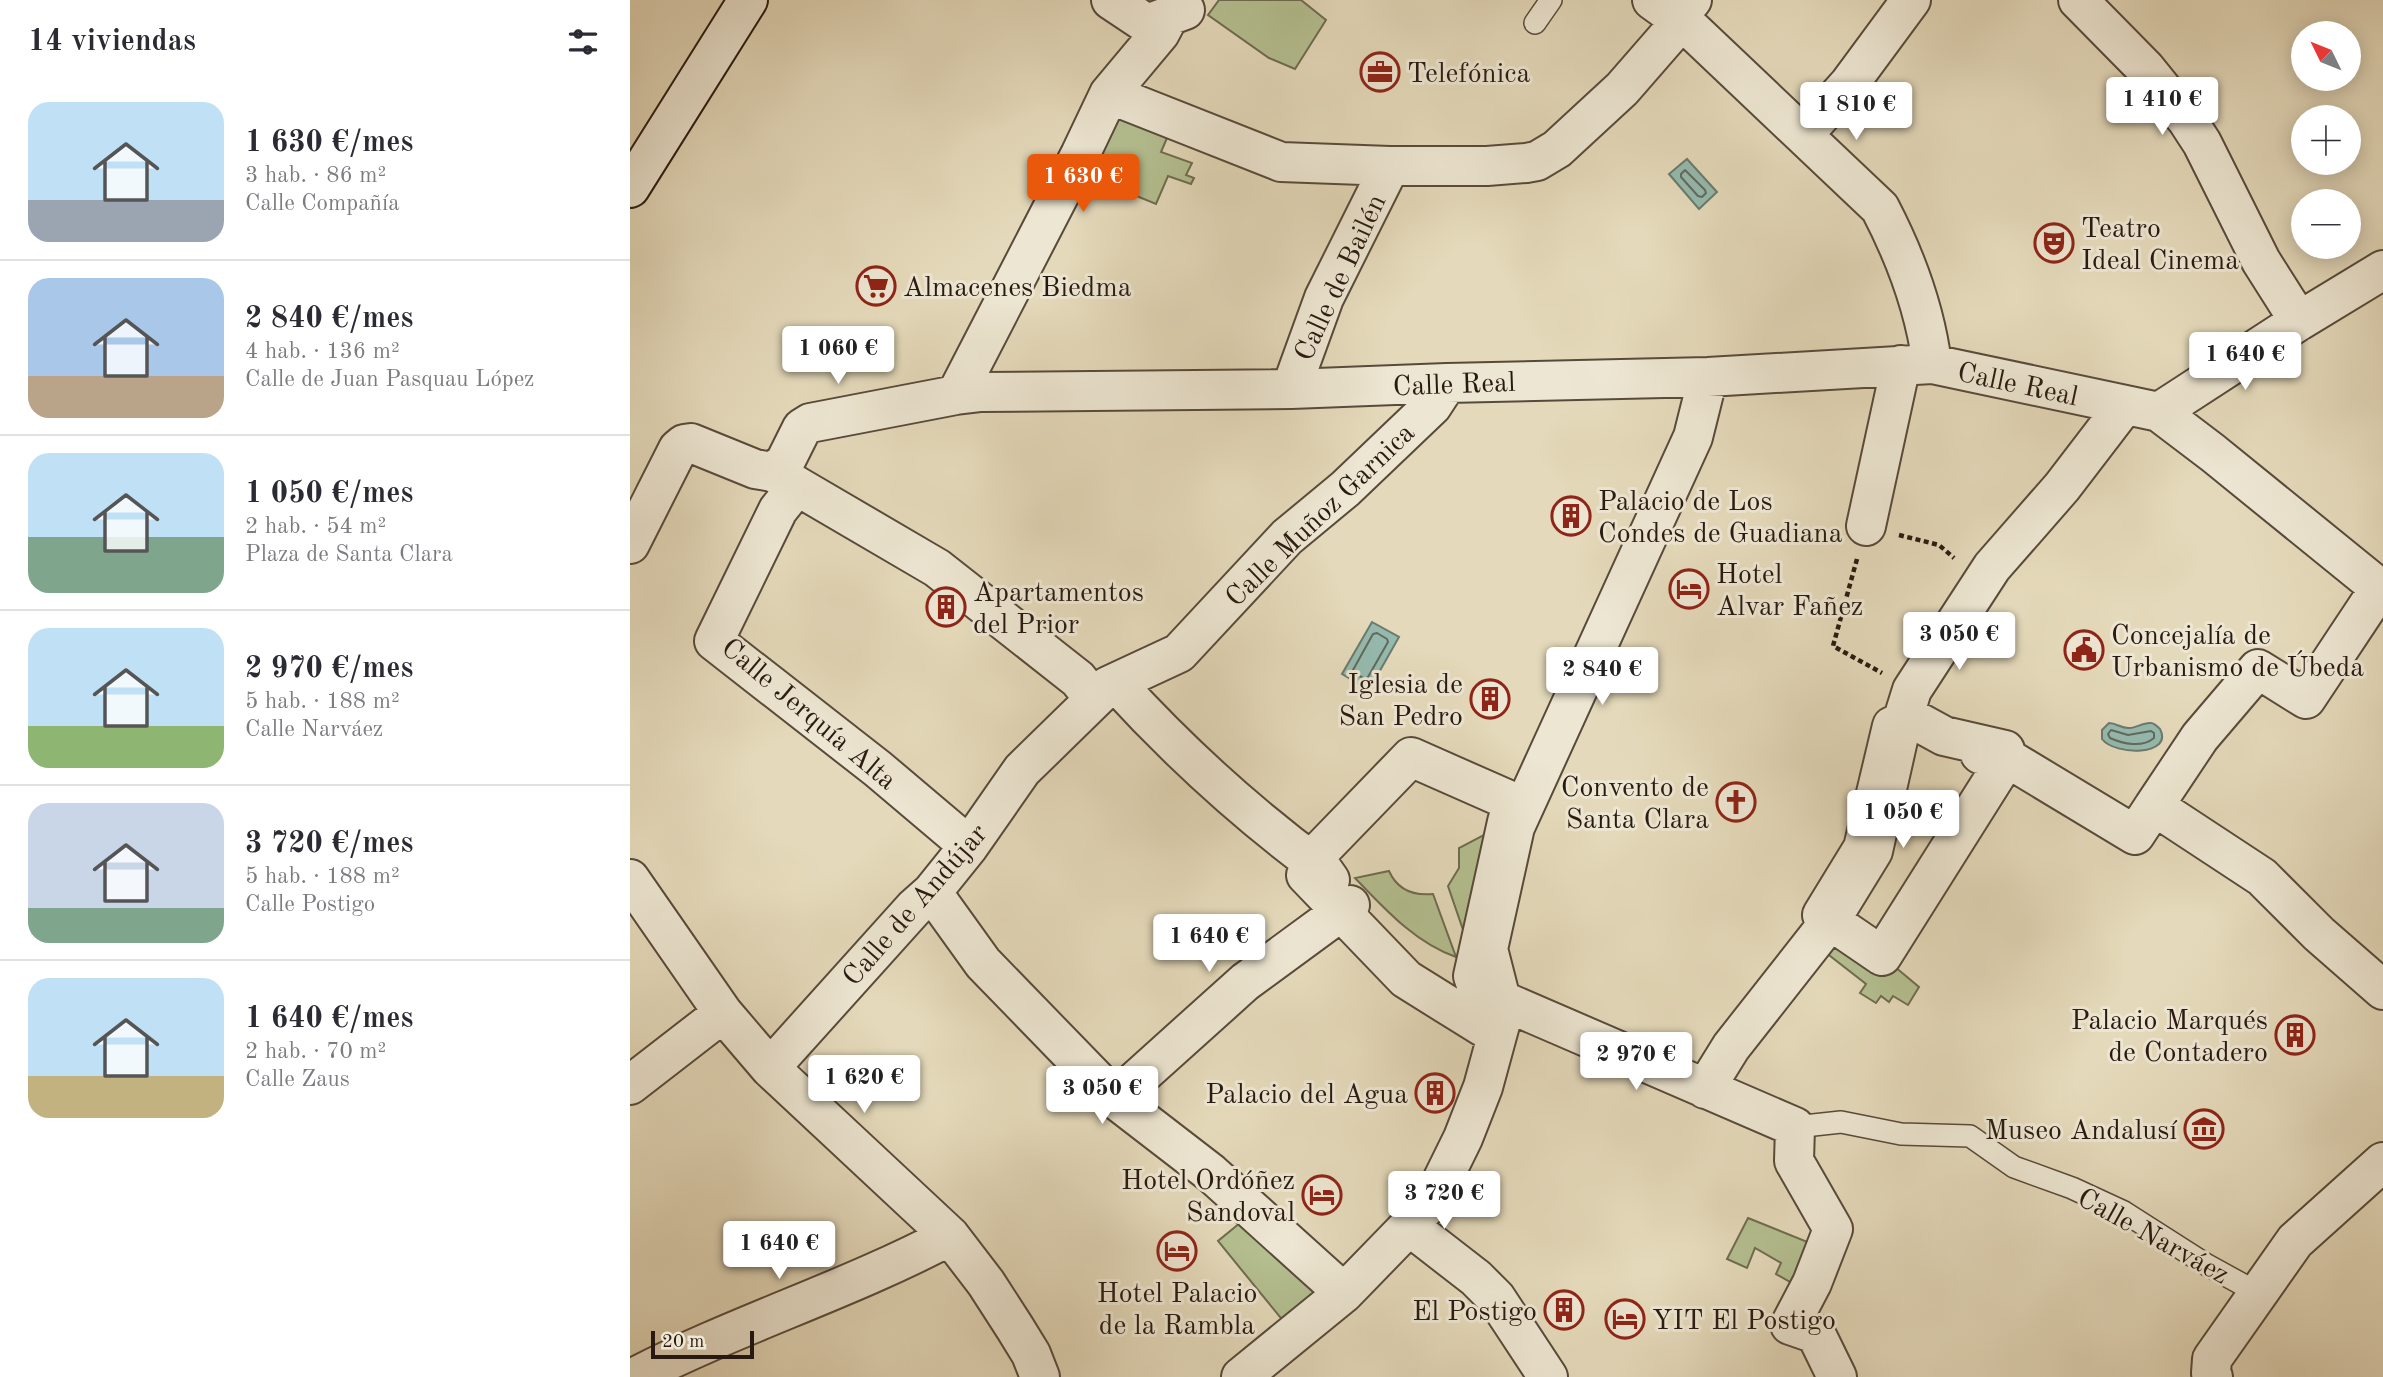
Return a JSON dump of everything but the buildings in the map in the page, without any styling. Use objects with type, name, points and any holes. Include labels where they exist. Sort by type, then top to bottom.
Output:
[{"type":"street","points":[[630,188],[748,0]]},
{"type":"street","points":[[1111,0],[1147,24],[1166,5]]},
{"type":"street","points":[[1166,5],[1188,24],[1207,0]]},
{"type":"street","points":[[1804,134],[1849,83],[1911,0]]},
{"type":"street","points":[[2078,0],[2145,68],[2187,120],[2202,143],[2261,261],[2299,321]]},
{"type":"street","points":[[956,394],[1075,166],[1109,94],[1160,33],[1166,5]]},
{"type":"street","points":[[1109,94],[1281,162],[1487,166],[1537,161],[1557,149],[1622,89],[1676,27],[1674,7]]},
{"type":"street","points":[[1674,7],[1688,26],[1880,208],[1911,279],[1928,335],[1916,364],[1866,526]]},
{"type":"street","name":"Calle de Bailén","points":[[1291,389],[1324,298],[1390,166]]},
{"type":"street","points":[[1705,1089],[1731,1047],[1830,921],[1872,851],[1904,719],[1981,582],[2062,487],[2142,409],[2299,321],[2383,270]]},
{"type":"street","name":"Calle Real","points":[[785,479],[785,462],[802,428],[810,423],[956,394],[981,392],[1291,389],[1709,377],[1916,364],[2142,409]]},
{"type":"street","points":[[1511,825],[1693,437],[1709,377]]},
{"type":"street","name":"Calle Muñoz Garnica","points":[[1105,691],[1179,653],[1287,537],[1345,489],[1432,406],[1447,383]]},
{"type":"street","points":[[1904,719],[2004,757],[2135,835],[2200,737],[2258,669],[2306,699],[2381,590],[2213,453],[2142,409]]},
{"type":"street","points":[[630,544],[678,449],[684,444],[691,443],[785,479],[937,568],[1078,679],[1105,691],[1318,867]]},
{"type":"street","name":"Calle Jerquía Alta","points":[[785,479],[778,510],[714,640],[878,769],[969,846]]},
{"type":"street","name":"Calle de Andújar","points":[[770,1068],[905,918],[932,892],[969,846],[1022,770],[1105,691]]},
{"type":"street","points":[[1249,1375],[1345,1293],[1433,1199],[1463,1138],[1483,1087],[1495,1011],[1473,976],[1511,825],[1513,803],[1412,757],[1321,851],[1318,867],[1306,875],[1345,909],[1406,979],[1483,1027],[1495,1011]]},
{"type":"street","points":[[1830,921],[1882,956],[2003,764],[2004,757]]},
{"type":"street","points":[[2154,806],[2262,877],[2319,934],[2383,990]]},
{"type":"street","points":[[630,879],[723,1013],[770,1068],[950,1236],[1008,1317],[1031,1354],[1040,1377]]},
{"type":"street","points":[[932,892],[983,963],[1115,1099],[1211,1173],[1345,1293]]},
{"type":"street","points":[[1115,1099],[1245,982],[1345,909]]},
{"type":"street","name":"Calle Narváez","points":[[1495,1011],[1705,1089],[1795,1127]]},
{"type":"street","points":[[630,1085],[723,1013]]},
{"type":"street","points":[[1795,1127],[1794,1161],[1833,1229],[1812,1283],[1790,1325],[1816,1334],[1837,1377]]},
{"type":"street","points":[[2213,1377],[2212,1359],[2295,1241],[2383,1162]]},
{"type":"street","points":[[1409,1226],[1476,1278],[1496,1298],[1548,1377]]},
{"type":"street","points":[[635,1377],[720,1337],[847,1286],[950,1236]]},
{"type":"lane","points":[[1535,23],[1551,0]]},
{"type":"lane","name":"Calle Narváez","points":[[1795,1127],[1842,1122],[1901,1134],[1970,1136],[2014,1167],[2072,1188],[2124,1212],[2207,1265],[2258,1293]]},
{"type":"path","points":[[1904,719],[1833,646],[1866,526],[1939,545],[1981,582]]},
{"type":"green space","points":[[1219,0],[1301,0],[1326,20],[1295,69],[1269,58],[1208,15]]},
{"type":"green space","points":[[1108,106],[1170,131],[1161,152],[1192,163],[1186,175],[1194,178],[1191,184],[1168,176],[1156,204],[1080,173]]},
{"type":"green space","points":[[1497,828],[1472,956],[1448,886],[1459,868],[1459,848]]},
{"type":"green space","points":[[1389,871],[1396,882],[1406,890],[1433,894],[1456,957],[1414,934],[1355,878]]},
{"type":"green space","points":[[1837,927],[1882,956],[1919,987],[1908,1005],[1893,996],[1889,1002],[1881,996],[1876,1003],[1860,993],[1866,984],[1820,948]]},
{"type":"green space","points":[[1246,1218],[1334,1294],[1289,1328],[1218,1241]]},
{"type":"green space","points":[[1748,1218],[1815,1245],[1799,1287],[1776,1274],[1781,1263],[1755,1248],[1747,1268],[1727,1259]]},
{"type":"water","points":[[1687,159],[1717,192],[1699,209],[1669,174]]},
{"type":"water","points":[[1372,622],[1399,637],[1369,690],[1342,674]]},
{"type":"water","points":[[2109,723],[2132,728],[2152,723],[2160,729],[2162,738],[2159,744],[2151,749],[2119,748],[2102,739],[2102,730]]},
{"type":"place","name":"Telefónica","points":[[1380,72]]},
{"type":"place","name":"Teatro Ideal Cinema","points":[[2054,243]]},
{"type":"place","name":"Almacenes Biedma","points":[[876,286]]},
{"type":"place","name":"Palacio de Los Condes de Guadiana","points":[[1571,516]]},
{"type":"place","name":"Hotel Alvar Fañez","points":[[1689,589]]},
{"type":"place","name":"Apartamentos del Prior","points":[[946,607]]},
{"type":"place","name":"Concejalía de Urbanismo de Úbeda","points":[[2084,650]]},
{"type":"place","name":"Iglesia de San Pedro","points":[[1490,699]]},
{"type":"place","name":"Convento de Santa Clara","points":[[1736,802]]},
{"type":"place","name":"Palacio Marqués de Contadero","points":[[2295,1035]]},
{"type":"place","name":"Palacio del Agua","points":[[1435,1093]]},
{"type":"place","name":"Museo Andalusí","points":[[2204,1129]]},
{"type":"place","name":"Hotel Ordóñez Sandoval","points":[[1322,1195]]},
{"type":"place","name":"Hotel Palacio de la Rambla","points":[[1177,1251]]},
{"type":"place","name":"El Postigo","points":[[1564,1310]]},
{"type":"place","name":"YIT El Postigo","points":[[1625,1319]]}]
